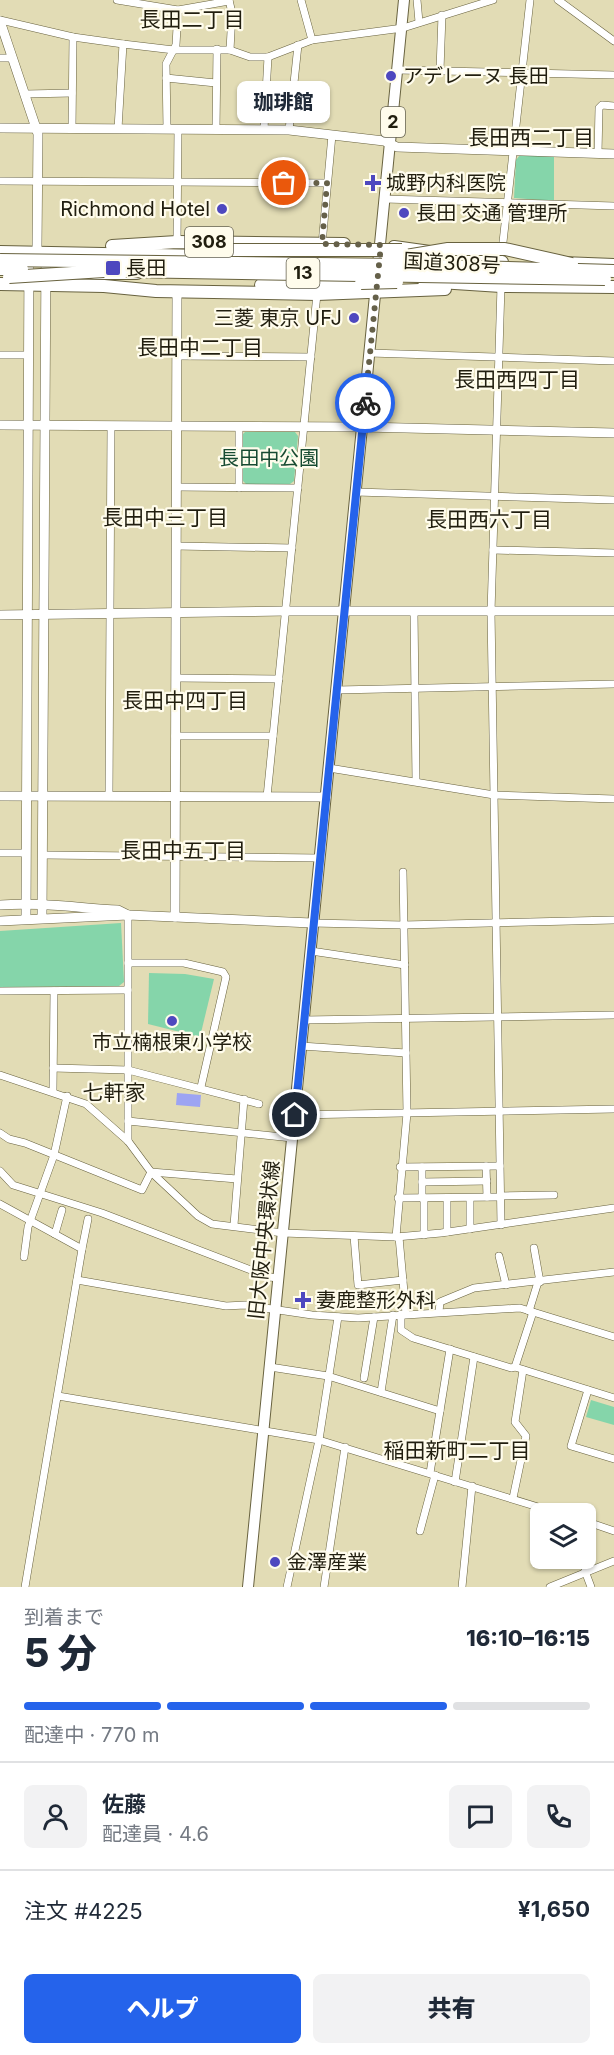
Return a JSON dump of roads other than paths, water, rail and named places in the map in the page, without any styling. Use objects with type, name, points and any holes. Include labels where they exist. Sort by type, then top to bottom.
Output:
[{"type":"highway","name":"308","points":[[0,247],[37,251],[177,242],[381,245],[502,262]]},
{"type":"highway","points":[[110,246],[205,250],[516,251],[581,267],[614,271]]},
{"type":"highway","points":[[348,264],[448,249]]},
{"type":"highway","name":"国道308号","points":[[0,256],[37,251],[614,265]]},
{"type":"highway","points":[[0,256],[104,267]]},
{"type":"highway","name":"13","points":[[0,271],[104,267],[348,264],[614,271]]},
{"type":"highway","points":[[0,277],[50,276],[104,267]]},
{"type":"highway","name":"13","points":[[104,267],[614,279]]},
{"type":"highway","name":"国道308号","points":[[0,271],[28,279],[377,278],[501,286],[614,287]]},
{"type":"highway","points":[[104,286],[524,278]]},
{"type":"highway","name":"308","points":[[0,284],[28,279]]},
{"type":"highway","name":"308","points":[[45,279],[177,292],[376,294],[501,286]]},
{"type":"main road","name":"旧大阪中央環状線","points":[[248,1587],[312,923],[399,70],[404,0]]},
{"type":"street","points":[[117,0],[178,10],[229,1],[232,13],[230,50]]},
{"type":"street","points":[[301,0],[312,39]]},
{"type":"street","points":[[417,0],[419,22]]},
{"type":"street","points":[[0,21],[73,37],[123,44],[174,50],[230,50],[250,57],[268,57],[312,39],[403,28],[493,0]]},
{"type":"street","points":[[502,262],[530,0]]},
{"type":"street","points":[[558,0],[614,41]]},
{"type":"street","points":[[167,129],[166,64],[174,50],[178,10]]},
{"type":"street","points":[[440,70],[442,15]]},
{"type":"street","points":[[0,21],[37,129],[37,251],[45,279],[42,918]]},
{"type":"street","points":[[72,129],[73,37]]},
{"type":"street","points":[[118,129],[123,44]]},
{"type":"street","points":[[290,130],[298,45]]},
{"type":"street","points":[[216,130],[217,49]]},
{"type":"street","points":[[264,129],[268,57]]},
{"type":"street","points":[[0,58],[12,58]]},
{"type":"street","points":[[399,70],[614,75]]},
{"type":"street","points":[[166,78],[216,83]]},
{"type":"street","points":[[26,94],[72,93]]},
{"type":"street","points":[[598,153],[599,108],[602,105],[614,106]]},
{"type":"street","points":[[0,128],[290,130],[384,141],[397,147],[614,153]]},
{"type":"street","points":[[177,242],[178,129]]},
{"type":"street","points":[[322,244],[332,135]]},
{"type":"street","points":[[0,181],[327,183]]},
{"type":"street","points":[[385,199],[614,206]]},
{"type":"street","points":[[26,919],[28,279],[37,251]]},
{"type":"street","points":[[501,286],[491,612],[501,1225]]},
{"type":"street","points":[[175,917],[177,292]]},
{"type":"street","points":[[267,797],[317,294]]},
{"type":"street","points":[[370,353],[614,361]]},
{"type":"street","points":[[0,355],[28,356]]},
{"type":"street","points":[[177,356],[311,357]]},
{"type":"street","points":[[0,425],[363,427],[614,433]]},
{"type":"street","points":[[109,796],[111,426]]},
{"type":"street","points":[[239,428],[239,488]]},
{"type":"street","points":[[176,487],[298,488]]},
{"type":"street","points":[[356,492],[614,500]]},
{"type":"street","points":[[176,546],[292,548]]},
{"type":"street","points":[[493,550],[614,554]]},
{"type":"street","points":[[0,615],[286,611],[614,611]]},
{"type":"street","points":[[414,612],[416,780]]},
{"type":"street","points":[[176,678],[279,679]]},
{"type":"street","points":[[337,690],[614,684]]},
{"type":"street","points":[[175,736],[273,736]]},
{"type":"street","points":[[329,768],[416,780],[494,795],[614,800]]},
{"type":"street","points":[[0,796],[326,797]]},
{"type":"street","points":[[0,853],[26,853]]},
{"type":"street","points":[[43,855],[320,858]]},
{"type":"street","points":[[403,872],[407,1113],[398,1198],[397,1237],[403,1280],[404,1314],[401,1330],[413,1338],[614,1398]]},
{"type":"street","points":[[0,905],[26,903],[42,907],[118,910],[128,915]]},
{"type":"street","points":[[0,921],[128,915],[403,925],[614,920]]},
{"type":"street","points":[[128,915],[128,1141]]},
{"type":"street","points":[[310,951],[405,965]]},
{"type":"street","points":[[128,963],[184,963],[224,972],[226,977],[201,1087]]},
{"type":"street","points":[[0,991],[128,990]]},
{"type":"street","points":[[53,1091],[54,991]]},
{"type":"street","points":[[304,1020],[614,1015]]},
{"type":"street","points":[[301,1046],[406,1053]]},
{"type":"street","points":[[53,1068],[128,1070],[201,1087],[259,1104]]},
{"type":"street","points":[[0,1075],[86,1104],[128,1141],[151,1172],[198,1216],[212,1224],[283,1233],[397,1237],[501,1225],[614,1208]]},
{"type":"street","points":[[24,1257],[31,1221],[42,1195],[54,1155],[67,1096]]},
{"type":"street","points":[[234,1225],[244,1099]]},
{"type":"street","points":[[295,1115],[614,1109]]},
{"type":"street","points":[[128,1121],[292,1138]]},
{"type":"street","points":[[0,1133],[9,1139],[142,1190],[151,1172]]},
{"type":"street","points":[[486,1166],[487,1197]]},
{"type":"street","points":[[400,1167],[500,1166]]},
{"type":"street","points":[[422,1167],[424,1235]]},
{"type":"street","points":[[0,1171],[13,1185],[102,1213],[279,1278]]},
{"type":"street","points":[[151,1172],[237,1179]]},
{"type":"street","points":[[422,1182],[487,1181]]},
{"type":"street","points":[[398,1198],[554,1195]]},
{"type":"street","points":[[447,1198],[447,1232]]},
{"type":"street","points":[[470,1198],[470,1229]]},
{"type":"street","points":[[0,1204],[82,1249]]},
{"type":"street","points":[[55,1234],[62,1210]]},
{"type":"street","points":[[25,1587],[88,1219]]},
{"type":"street","points":[[354,1236],[358,1285],[403,1280]]},
{"type":"street","points":[[514,1367],[539,1282],[534,1248]]},
{"type":"street","points":[[499,1256],[506,1285]]},
{"type":"street","points":[[439,1312],[440,1302],[465,1292],[614,1272]]},
{"type":"street","points":[[77,1280],[226,1306],[245,1305],[338,1317],[520,1308],[614,1336]]},
{"type":"street","points":[[381,1392],[393,1315]]},
{"type":"street","points":[[287,1587],[318,1440],[338,1317]]},
{"type":"street","points":[[364,1378],[374,1317]]},
{"type":"street","points":[[420,1531],[432,1474],[450,1349]]},
{"type":"street","points":[[454,1482],[474,1357]]},
{"type":"street","points":[[270,1367],[328,1377],[440,1411]]},
{"type":"street","points":[[513,1498],[526,1436],[515,1422],[523,1370]]},
{"type":"street","points":[[588,1390],[571,1446],[614,1460]]},
{"type":"street","points":[[58,1396],[318,1440],[530,1504]]},
{"type":"street","points":[[324,1587],[345,1447]]},
{"type":"street","points":[[462,1587],[472,1486]]},
{"type":"street","points":[[596,1525],[614,1531]]},
{"type":"street","points":[[550,1587],[561,1585],[585,1571],[614,1561]]},
{"type":"street","points":[[585,1571],[591,1587]]},
{"type":"water","points":[[177,1093],[201,1095],[200,1107],[176,1105]]},
{"type":"place","name":"アデレーヌ 長田","points":[[391,76]]},
{"type":"place","name":"珈琲館","points":[[284,183]]},
{"type":"place","name":"城野内科医院","points":[[373,183]]},
{"type":"place","name":"Richmond Hotel","points":[[222,209]]},
{"type":"place","name":"長田 交通 管理所","points":[[404,213]]},
{"type":"place","name":"長田","points":[[113,268]]},
{"type":"place","name":"三菱 東京 UFJ","points":[[354,318]]},
{"type":"place","name":"市立楠根東小学校","points":[[172,1021]]},
{"type":"place","name":"妻鹿整形外科","points":[[303,1300]]},
{"type":"place","name":"金澤産業","points":[[275,1562]]},
{"type":"district","name":"長田二丁目","points":[[192,20]]},
{"type":"district","name":"長田西二丁目","points":[[531,138]]},
{"type":"district","name":"長田中二丁目","points":[[200,348]]},
{"type":"district","name":"長田西四丁目","points":[[517,380]]},
{"type":"district","name":"長田中三丁目","points":[[165,518]]},
{"type":"district","name":"長田西六丁目","points":[[489,520]]},
{"type":"district","name":"長田中四丁目","points":[[185,701]]},
{"type":"district","name":"長田中五丁目","points":[[183,851]]},
{"type":"district","name":"七軒家","points":[[114,1093]]},
{"type":"district","name":"稲田新町二丁目","points":[[457,1451]]},
{"type":"park label","name":"長田中公園","points":[[269,458]]}]
